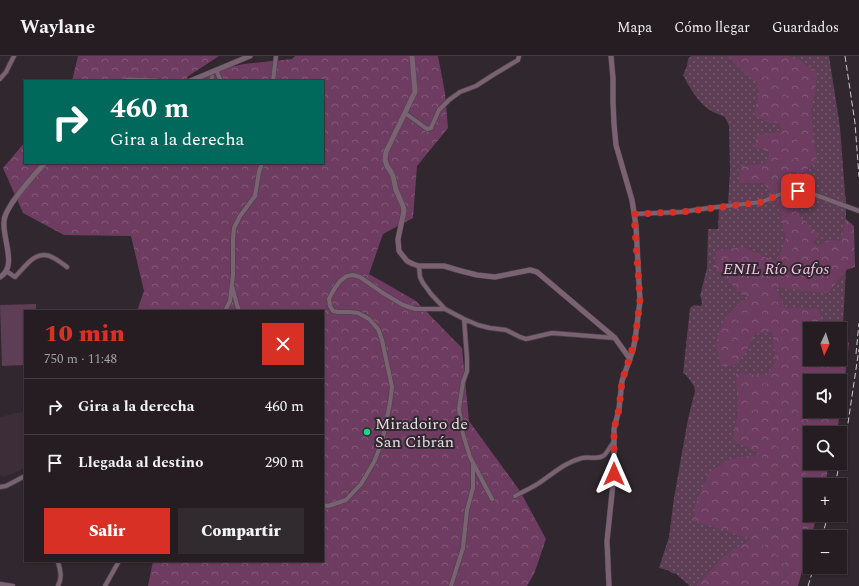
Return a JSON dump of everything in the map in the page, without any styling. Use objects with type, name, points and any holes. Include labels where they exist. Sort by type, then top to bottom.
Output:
[{"type":"street","points":[[0,79],[6,72],[14,56]]},
{"type":"street","points":[[192,80],[250,56]]},
{"type":"street","points":[[274,80],[276,56]]},
{"type":"street","points":[[412,56],[415,92],[386,152],[385,160],[387,166],[392,172],[396,190],[403,206],[404,211],[398,239],[399,251],[406,261],[419,266],[444,266],[477,275],[495,277],[530,270],[537,272],[615,338],[630,359]]},
{"type":"street","points":[[405,113],[423,127],[427,129],[431,128],[439,110],[449,100],[460,92],[476,86],[518,60],[519,56]]},
{"type":"street","points":[[609,586],[607,541],[614,480],[614,429],[619,409],[622,381],[635,340],[640,300],[632,200],[616,145],[613,78],[610,56]]},
{"type":"street","points":[[216,70],[221,80]]},
{"type":"street","points":[[0,277],[6,271],[9,262],[4,232],[5,216],[25,185],[43,164]]},
{"type":"street","points":[[226,310],[230,301],[233,275],[232,239],[234,228],[240,216],[255,196],[262,164]]},
{"type":"street","points":[[634,214],[681,212],[762,202],[788,191],[813,194],[859,211]]},
{"type":"street","points":[[6,271],[14,277],[33,258],[42,255],[51,256],[67,267]]},
{"type":"street","points":[[419,266],[420,277],[431,294],[445,309],[464,319],[490,328],[506,330],[526,339],[552,333],[615,338]]},
{"type":"street","points":[[324,505],[328,506],[346,500],[361,484],[374,462],[382,442],[392,387],[382,340],[378,329],[369,319],[358,313],[333,311],[330,306],[329,299],[333,291],[340,281],[346,276],[353,275],[360,277],[403,305],[415,309],[445,309]]},
{"type":"street","points":[[232,284],[240,310]]},
{"type":"street","points":[[464,319],[467,358],[459,410],[463,434],[470,457],[492,499]]},
{"type":"street","points":[[515,496],[542,482],[557,469],[569,463],[583,457],[600,458],[605,456],[610,445],[614,442]]},
{"type":"street","points":[[451,586],[463,548],[467,510],[473,488],[473,464]]},
{"type":"street","points":[[0,486],[6,486],[24,477]]},
{"type":"street","points":[[58,562],[61,570],[61,577],[58,586]]},
{"type":"street","points":[[104,586],[117,562]]},
{"type":"street","points":[[0,584],[13,586]]},
{"type":"shaded area","points":[[24,411],[24,468],[2,477],[0,475],[0,417]]},
{"type":"green space","points":[[78,56],[219,56],[187,77],[188,80],[72,80]]},
{"type":"green space","points":[[295,56],[438,56],[445,93],[448,128],[417,166],[413,218],[383,234],[369,274],[416,301],[462,348],[469,421],[520,491],[546,539],[534,574],[527,586],[148,586],[153,562],[324,562],[324,310],[137,310],[144,291],[131,236],[64,235],[23,213],[3,168],[24,143],[24,164],[324,164],[324,80],[221,80],[216,70],[244,64],[292,59]]},
{"type":"green space","name":"ENIL Río Gafos","points":[[691,56],[829,56],[840,127],[846,201],[846,270],[843,322],[803,322],[803,366],[810,366],[810,374],[803,374],[803,418],[810,418],[810,426],[803,426],[803,470],[810,470],[810,478],[803,478],[803,519],[789,586],[690,586],[675,573],[674,574],[659,568],[669,537],[674,498],[688,419],[695,391],[694,386],[683,373],[690,308],[694,305],[700,306],[702,304],[700,296],[707,268],[708,229],[718,229],[719,208],[727,206],[730,172],[729,126],[725,117],[708,109],[692,91],[683,75],[688,59]]},
{"type":"green space","points":[[728,56],[786,56],[797,59],[817,72],[811,110],[817,162],[802,173],[785,171],[780,180],[785,187],[796,196],[797,214],[819,235],[813,242],[817,247],[829,240],[841,241],[846,219],[854,226],[855,267],[846,270],[828,293],[775,287],[785,308],[819,309],[822,322],[803,322],[803,366],[846,366],[845,374],[803,374],[803,418],[839,418],[838,426],[803,426],[803,470],[828,470],[826,478],[803,478],[803,522],[815,522],[813,530],[803,530],[803,567],[798,586],[697,586],[722,558],[751,539],[692,520],[696,504],[709,472],[731,459],[761,454],[733,440],[738,412],[736,374],[767,375],[776,361],[772,331],[755,334],[745,354],[734,366],[721,366],[716,344],[722,323],[738,304],[749,298],[736,289],[715,267],[716,251],[743,247],[776,262],[786,240],[779,204],[764,183],[739,183],[741,166],[765,164],[771,152],[754,147],[757,135],[781,132],[780,123],[768,122],[754,115],[759,93],[757,83],[743,72]]},
{"type":"green space","points":[[217,72],[221,80],[198,80]]},
{"type":"green space","points":[[36,304],[36,310],[24,310],[24,365],[2,366],[0,305]]},
{"type":"green space","points":[[847,341],[849,343],[847,359]]},
{"type":"waterway","points":[[738,56],[739,62],[767,79],[772,90],[779,97],[784,97],[792,91],[799,92],[803,101],[803,105],[798,113],[801,125],[797,144],[799,153],[793,159],[776,161],[771,173],[770,177],[772,184],[777,192]]},
{"type":"waterway","points":[[774,586],[785,571],[783,558],[767,549],[761,540],[762,533],[782,527],[784,517],[778,495],[779,455],[775,443],[756,441],[745,434],[745,428],[757,415],[748,403],[740,364],[735,359],[727,357],[720,352],[720,344],[724,336],[737,341],[742,338],[736,320],[741,313],[754,312],[762,302],[745,285],[733,282],[730,273],[720,263],[734,256],[742,254],[749,255],[753,263],[775,277],[780,277],[788,256],[800,235],[797,226],[787,217],[786,207],[782,197]]},
{"type":"waterway","points":[[743,377],[751,383],[775,384],[794,392],[800,402],[795,416],[797,440],[795,450],[796,461],[806,470],[809,481],[803,499],[802,553],[798,564],[783,576]]},
{"type":"railway","points":[[845,56],[855,123],[859,177]]},
{"type":"railway","points":[[856,354],[859,323]]},
{"type":"railway","points":[[836,478],[848,423],[859,349]]},
{"type":"railway","points":[[824,530],[826,522]]},
{"type":"railway","points":[[808,586],[812,574]]},
{"type":"place","name":"Miradoiro de San Cibrán","points":[[367,432]]},
{"type":"route","points":[[614,474],[614,429],[619,409],[622,381],[635,340],[639,315],[640,300],[634,214],[681,212],[762,202],[788,191],[798,191]]}]
